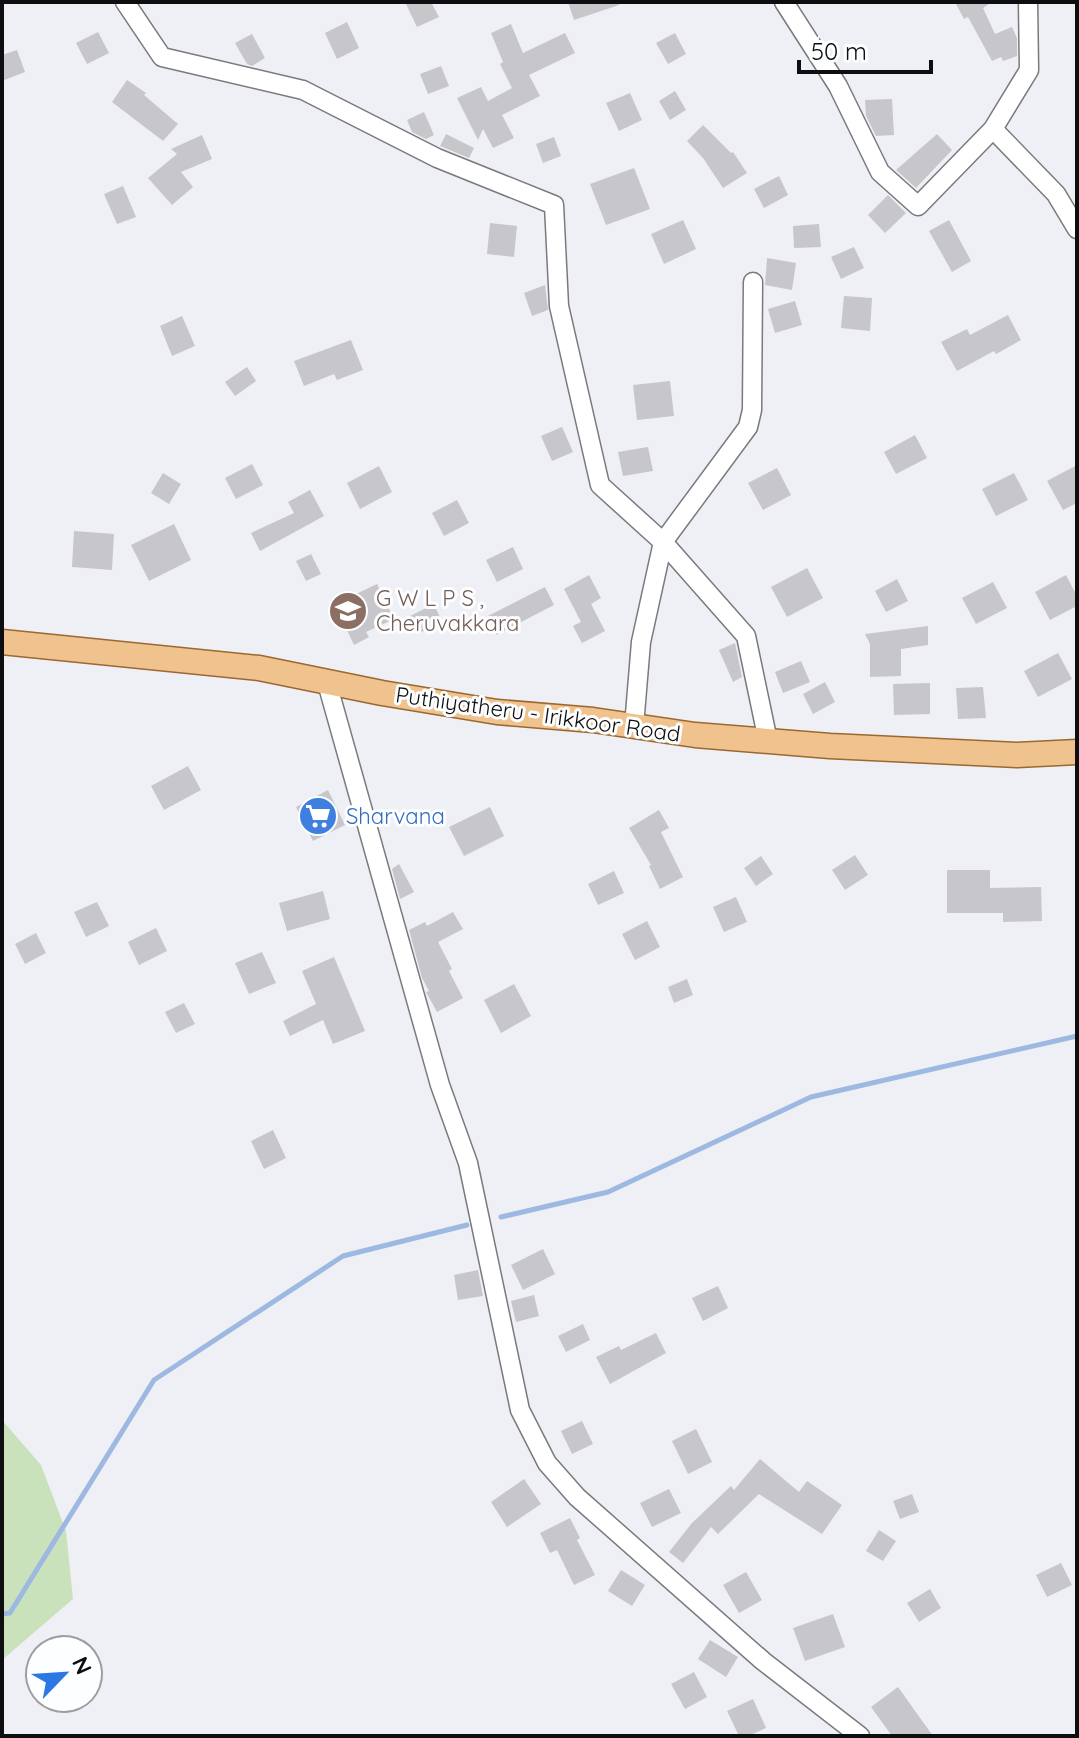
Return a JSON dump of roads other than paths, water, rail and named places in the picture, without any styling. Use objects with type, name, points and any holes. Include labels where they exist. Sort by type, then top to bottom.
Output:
[{"type":"main road","name":"Puthiyatheru - Irikkoor Road","points":[[2,642],[259,668],[497,712],[768,741],[1017,755],[1077,752]]},
{"type":"street","points":[[125,2],[162,57],[303,90],[437,158],[554,205],[559,306],[600,485],[663,542],[746,636],[768,741]]},
{"type":"street","points":[[784,2],[838,86],[880,172],[918,206],[993,129],[1029,70],[1028,2]]},
{"type":"street","points":[[993,129],[1056,194],[1077,229]]},
{"type":"street","points":[[634,726],[641,642],[663,542],[748,427],[752,410],[753,282]]},
{"type":"street","points":[[327,683],[440,1085],[468,1163],[520,1410],[547,1463],[577,1497],[763,1661],[860,1736]]},
{"type":"waterway","points":[[501,1217],[608,1192],[811,1097],[1077,1036]]},
{"type":"waterway","points":[[2,1614],[10,1613],[154,1380],[343,1256],[467,1225]]},
{"type":"place","name":"G W L P S , Cheruvakkara","points":[[348,611]]},
{"type":"place","name":"Sharvana","points":[[318,816]]}]
